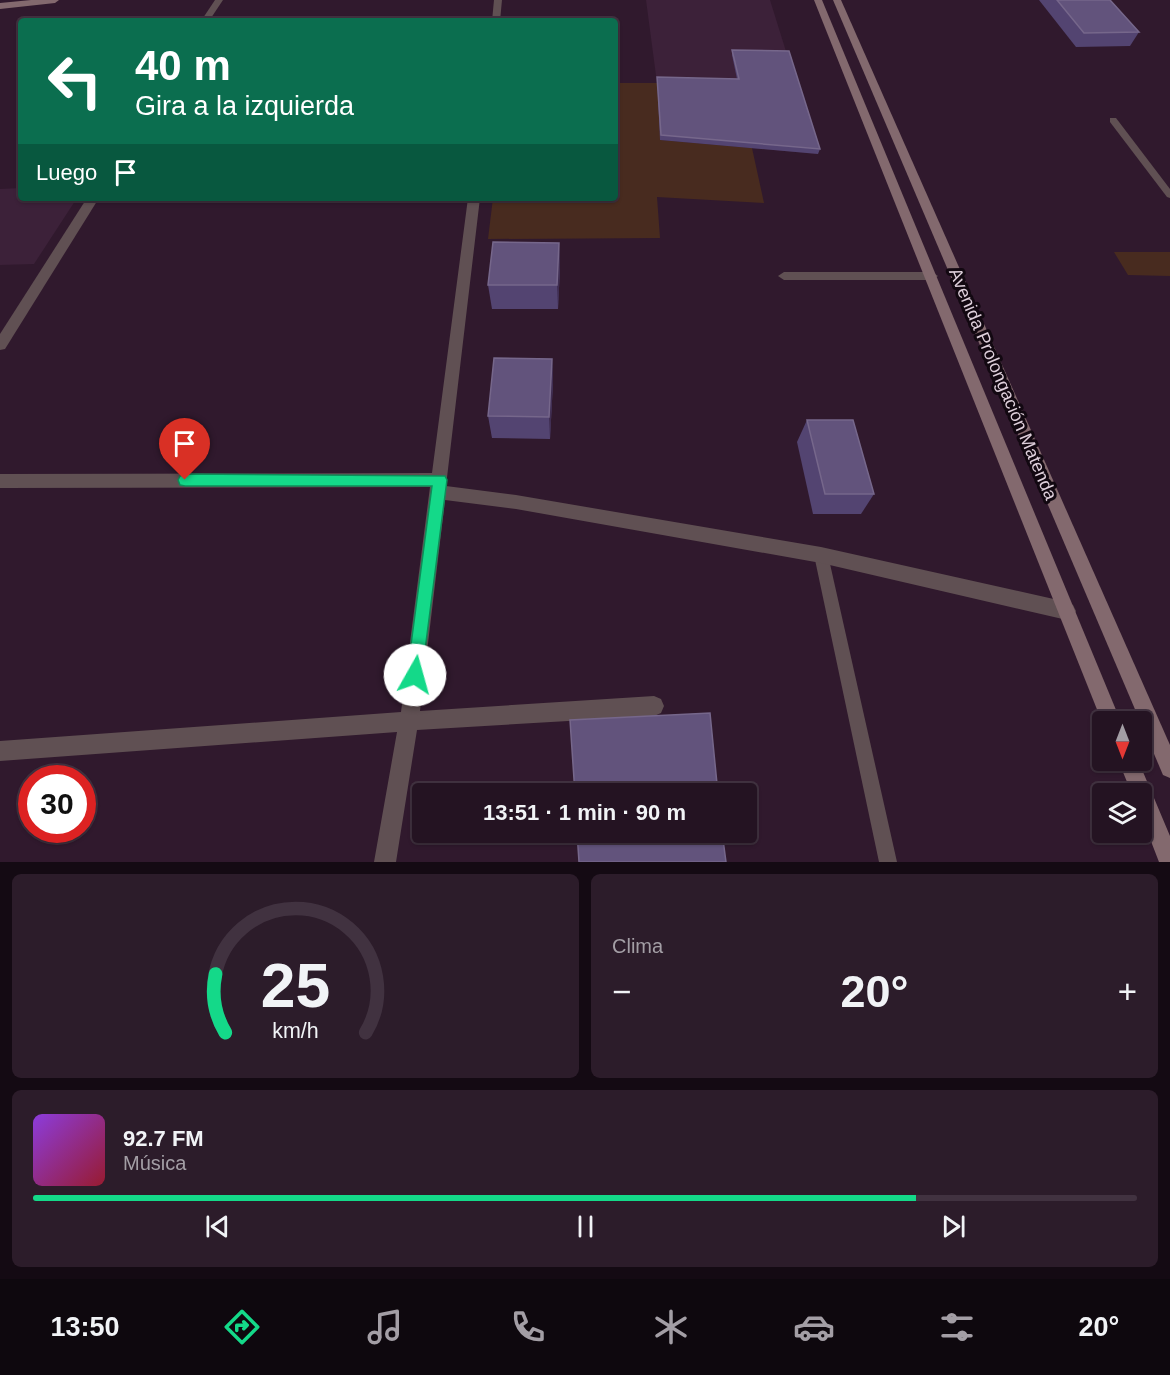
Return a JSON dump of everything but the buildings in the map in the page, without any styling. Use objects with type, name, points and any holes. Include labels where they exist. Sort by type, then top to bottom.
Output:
[{"type":"main road","points":[[0,6],[55,0]]},
{"type":"main road","name":"Avenida Prolongación Matenda","points":[[818,0],[1108,711]]},
{"type":"main road","name":"Avenida Prolongación Matenda","points":[[837,0],[1170,768]]},
{"type":"main road","points":[[1133,771],[1170,862]]},
{"type":"street","points":[[207,18],[219,0]]},
{"type":"street","points":[[496,18],[498,0]]},
{"type":"street","points":[[0,345],[91,201]]},
{"type":"street","points":[[385,862],[409,721],[474,201]]},
{"type":"street","points":[[784,276],[932,276]]},
{"type":"street","points":[[0,481],[439,486],[516,502],[821,555],[1067,611]]},
{"type":"street","points":[[0,751],[409,721],[654,706]]},
{"type":"lane","points":[[1113,120],[1170,195]]},
{"type":"lane","points":[[821,555],[888,862]]},
{"type":"shaded area","points":[[646,0],[770,0],[818,154],[660,140],[657,83]]},
{"type":"shaded area","points":[[618,83],[657,83],[661,140],[752,148],[764,203],[657,197],[660,238],[488,239],[493,201],[618,201]]},
{"type":"shaded area","points":[[18,188],[18,201],[75,201],[34,264],[0,265],[0,189]]},
{"type":"shaded area","points":[[1114,252],[1170,252],[1170,276],[1128,275]]},
{"type":"route","points":[[185,480],[440,480],[415,675]]}]
